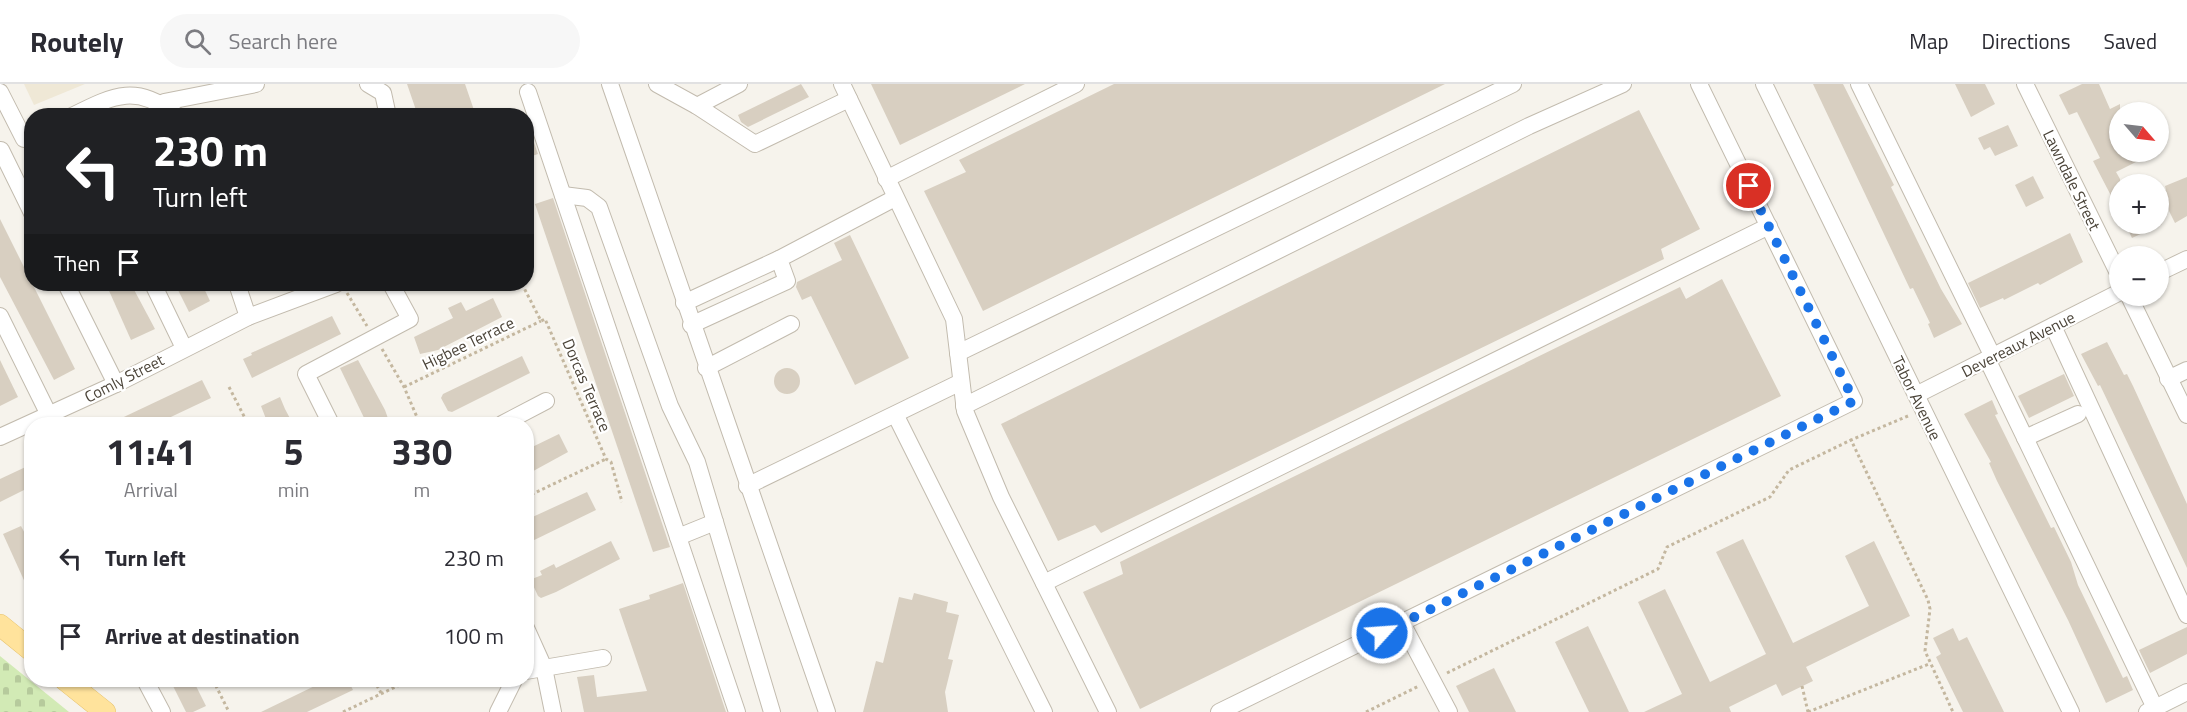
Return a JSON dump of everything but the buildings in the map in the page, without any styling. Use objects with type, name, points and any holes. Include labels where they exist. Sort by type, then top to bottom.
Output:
[{"type":"main road","points":[[0,625],[24,644]]},
{"type":"main road","points":[[74,687],[105,712]]},
{"type":"street","points":[[164,102],[256,84]]},
{"type":"street","points":[[368,84],[383,93],[386,108]]},
{"type":"street","points":[[610,84],[691,325],[827,712]]},
{"type":"street","points":[[657,84],[697,106],[755,144],[845,92],[954,319],[964,405],[1001,497],[1108,712]]},
{"type":"street","points":[[697,106],[739,84]]},
{"type":"street","points":[[886,179],[1076,84]]},
{"type":"street","points":[[958,353],[1514,84]]},
{"type":"street","points":[[964,405],[1529,126],[1623,84]]},
{"type":"street","points":[[1219,712],[1854,401],[1699,84]]},
{"type":"street","name":"Tabor Avenue","points":[[1764,84],[2072,712]]},
{"type":"street","points":[[1859,84],[1990,358],[2153,711],[2187,692]]},
{"type":"street","name":"Lawndale Street","points":[[2025,84],[2109,255]]},
{"type":"street","points":[[87,108],[114,94],[130,91],[143,93],[164,102],[170,108]]},
{"type":"street","points":[[528,92],[533,108]]},
{"type":"street","points":[[1,96],[24,131]]},
{"type":"street","points":[[534,110],[737,712]]},
{"type":"street","points":[[24,139],[0,151],[24,198]]},
{"type":"street","points":[[563,195],[587,198],[598,207],[670,406],[697,462],[772,712]]},
{"type":"street","points":[[684,303],[779,259],[895,198]]},
{"type":"street","points":[[1044,583],[1769,226]]},
{"type":"street","points":[[691,325],[787,281],[779,259]]},
{"type":"street","points":[[2169,268],[2187,259]]},
{"type":"street","points":[[70,291],[116,384]]},
{"type":"street","points":[[156,291],[184,348]]},
{"type":"street","points":[[239,291],[248,317]]},
{"type":"street","name":"Comly Street","points":[[43,417],[116,384],[248,317],[317,291]]},
{"type":"street","points":[[328,417],[306,374],[410,319],[395,291]]},
{"type":"street","name":"Devereaux Avenue","points":[[1916,395],[2109,298]]},
{"type":"street","points":[[2134,306],[2187,415]]},
{"type":"street","points":[[0,316],[50,414]]},
{"type":"street","points":[[706,368],[791,324]]},
{"type":"street","points":[[2053,326],[2187,615]]},
{"type":"street","points":[[2168,379],[2187,370]]},
{"type":"street","points":[[747,486],[896,416],[961,382]]},
{"type":"street","points":[[515,417],[546,401]]},
{"type":"street","points":[[2025,438],[2078,414]]},
{"type":"street","points":[[896,416],[1044,712]]},
{"type":"street","name":"Comly Street","points":[[0,437],[24,426]]},
{"type":"street","points":[[678,537],[715,522]]},
{"type":"street","points":[[1402,623],[1449,712]]},
{"type":"street","points":[[534,646],[544,668],[553,712]]},
{"type":"street","points":[[534,670],[603,658]]},
{"type":"street","points":[[149,687],[162,712]]},
{"type":"street","points":[[498,712],[510,687]]},
{"type":"path","name":"Dorcas Terrace","points":[[526,291],[542,321],[545,319],[606,459],[611,462],[622,502]]},
{"type":"path","name":"Higbee Terrace","points":[[404,387],[542,321]]},
{"type":"path","points":[[229,387],[244,417]]},
{"type":"path","points":[[1366,712],[1658,569],[1667,547],[1770,497],[1790,470],[1851,440],[1908,416]]},
{"type":"path","points":[[1851,440],[1928,600],[1929,622],[1925,637],[1929,664],[1953,712]]},
{"type":"path","points":[[534,493],[606,459]]},
{"type":"path","points":[[1802,686],[1808,712],[1929,664]]},
{"type":"path","points":[[216,687],[229,712]]},
{"type":"path","points":[[378,687],[381,693]]},
{"type":"path","points":[[343,712],[394,687]]},
{"type":"shaded area","points":[[24,84],[85,84],[34,105]]},
{"type":"green space","points":[[0,656],[24,675],[24,687],[38,687],[69,712],[0,712]]},
{"type":"route","points":[[1382,633],[1854,401],[1749,186]]}]
